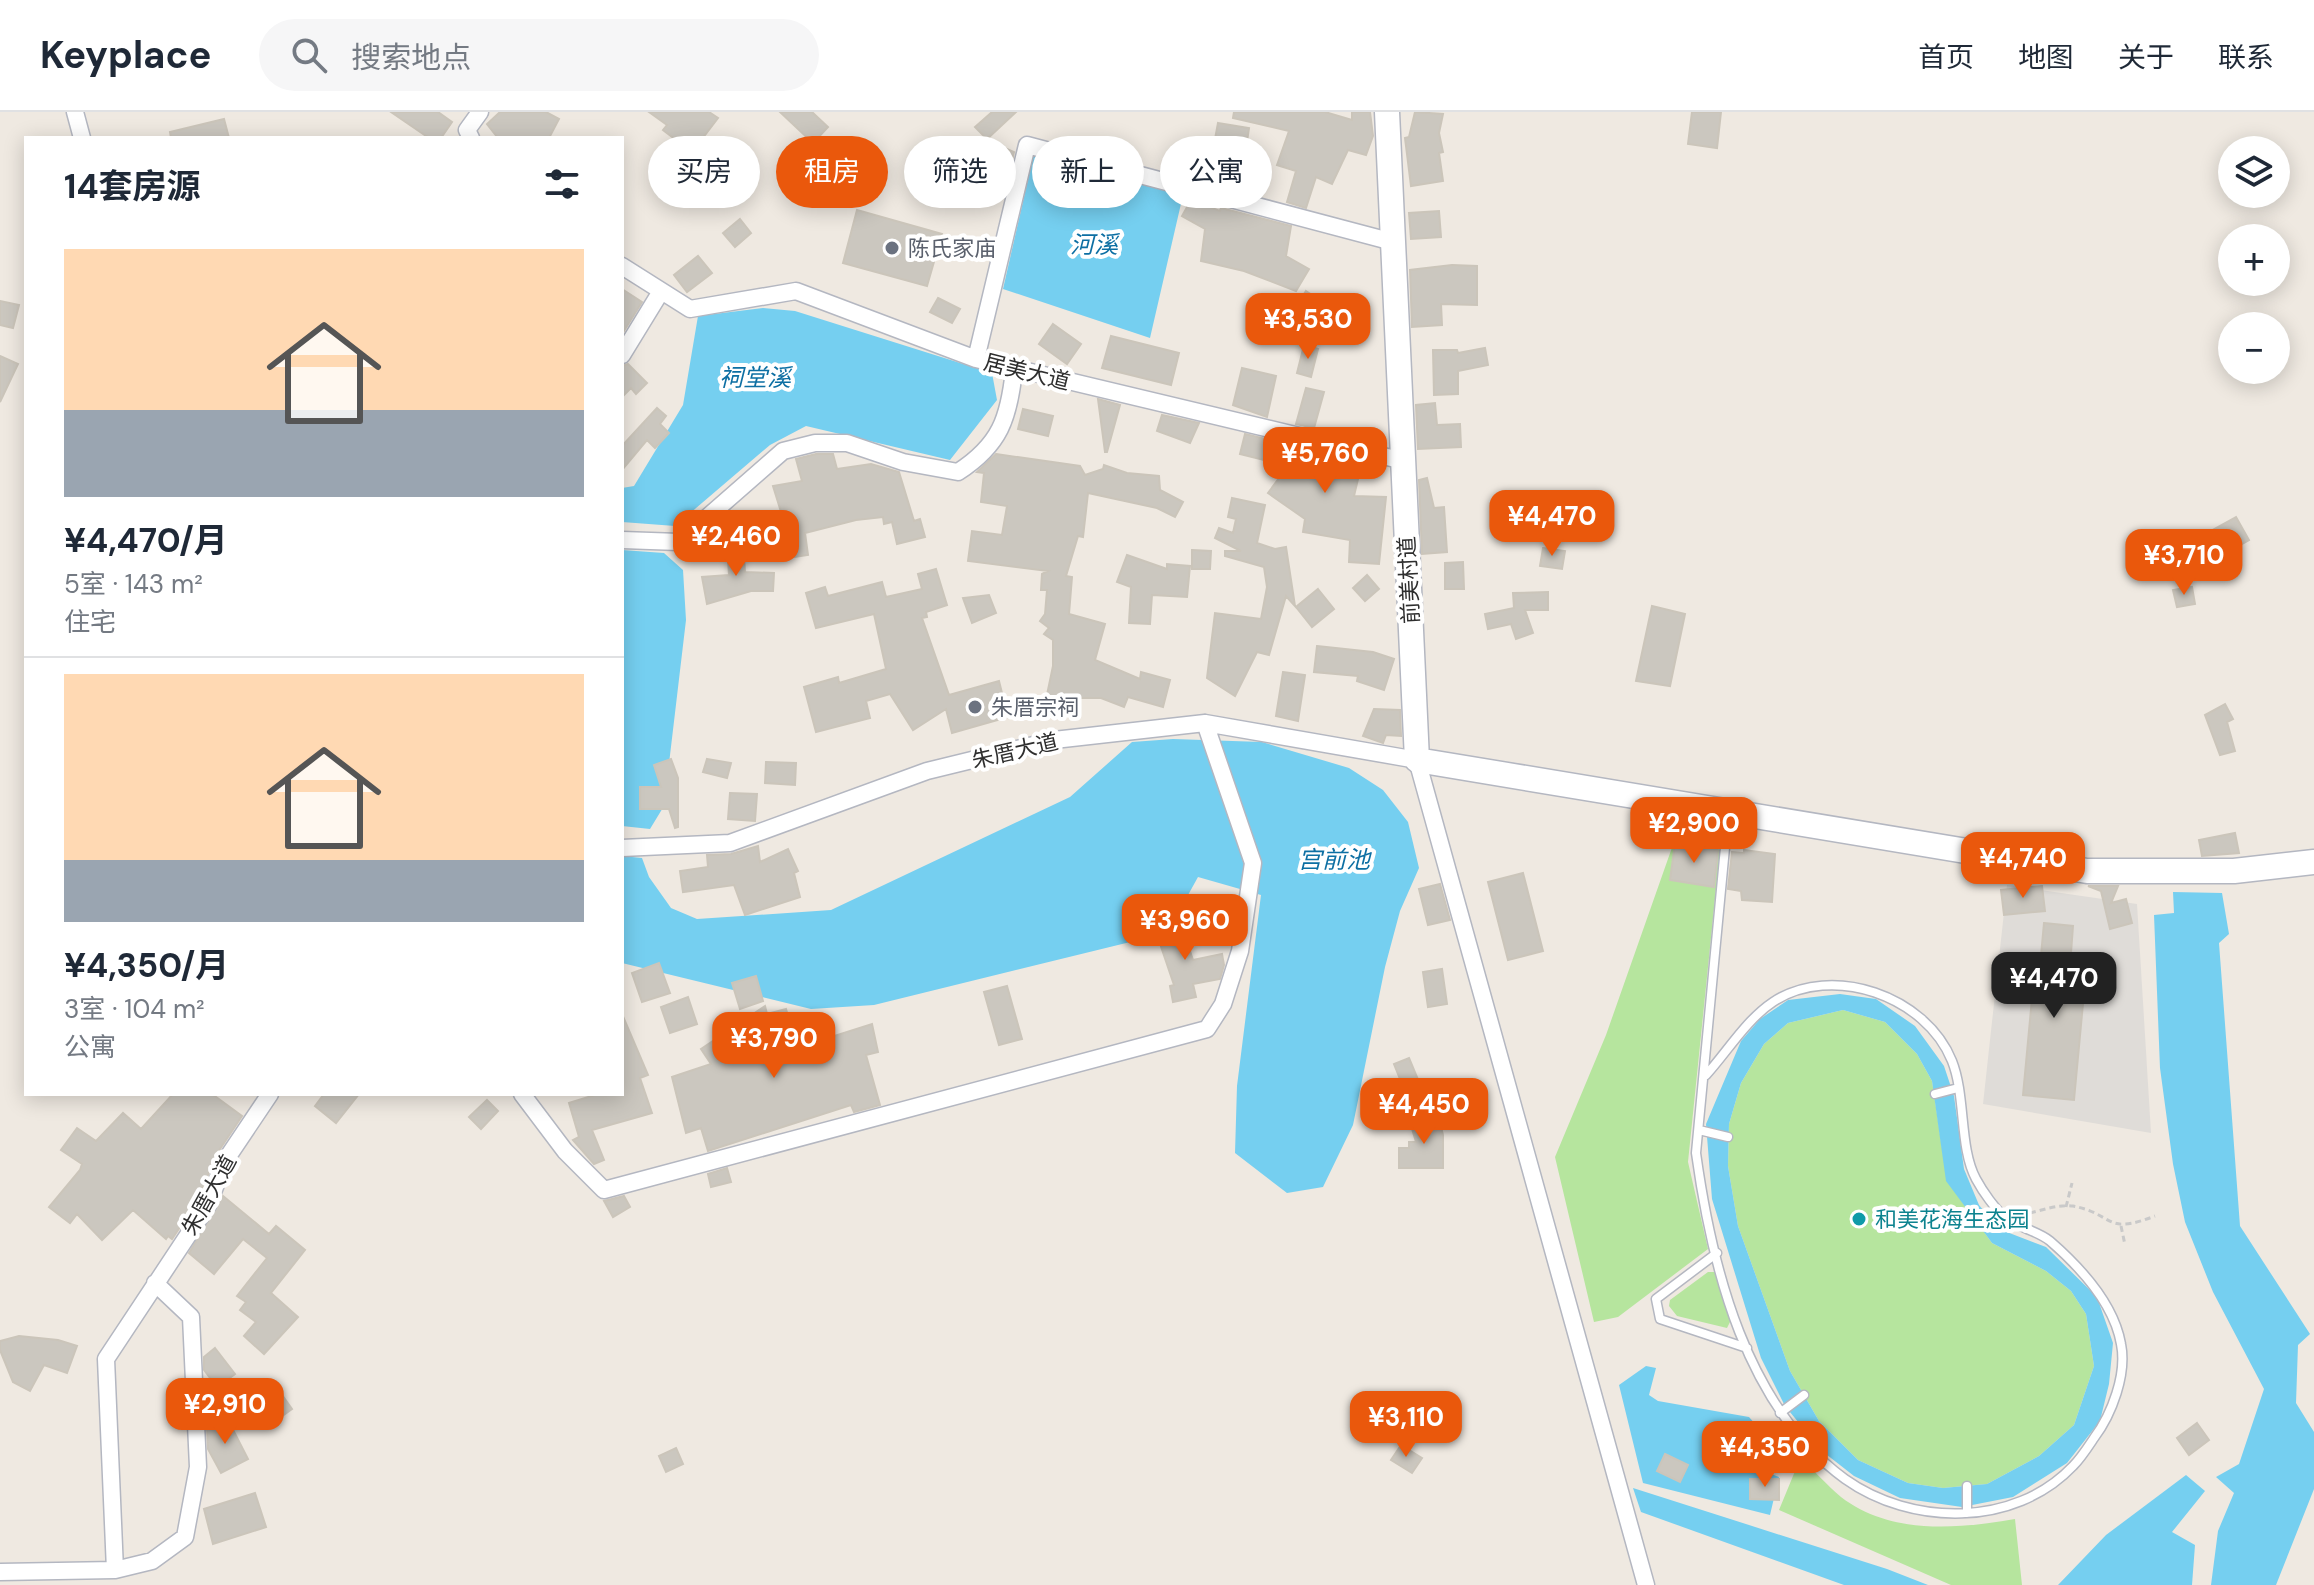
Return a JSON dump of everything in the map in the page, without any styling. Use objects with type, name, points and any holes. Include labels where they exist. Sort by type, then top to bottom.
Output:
[{"type":"street","points":[[75,112],[81,136]]},
{"type":"street","points":[[470,136],[467,130],[480,112]]},
{"type":"street","name":"前美村道","points":[[1387,112],[1417,760]]},
{"type":"street","points":[[976,359],[1027,145],[1393,242]]},
{"type":"street","name":"居美大道","points":[[624,267],[660,293],[690,309],[796,291],[976,359],[1014,370],[1404,461]]},
{"type":"street","points":[[624,352],[660,293]]},
{"type":"street","points":[[624,540],[679,542],[783,451],[815,443],[847,443],[903,462],[958,472],[981,457],[1001,427],[1010,408],[1014,370]]},
{"type":"street","points":[[524,1096],[565,1151],[604,1190],[1207,1029],[1223,1004],[1240,951],[1253,863],[1205,723]]},
{"type":"street","name":"朱厝大道","points":[[624,848],[730,843],[927,771],[1054,740],[1205,723],[1417,760]]},
{"type":"street","points":[[1646,1585],[1417,760],[2087,871],[2234,871],[2314,862]]},
{"type":"street","name":"朱厝大道","points":[[115,1570],[106,1359],[208,1205],[225,1161],[269,1096]]},
{"type":"street","points":[[0,1572],[115,1570],[152,1561],[185,1537],[198,1467],[191,1317],[151,1289]]},
{"type":"lane","points":[[1706,1075],[1753,1019],[1773,1001],[1799,990],[1828,985],[1861,988],[1890,996],[1934,1033],[1952,1060],[1973,1175],[2007,1219],[2048,1239],[2102,1296],[2122,1345],[2112,1404],[2104,1425],[2072,1468],[2029,1497],[1985,1512],[1938,1516],[1863,1492],[1824,1463],[1780,1413],[1747,1348],[1703,1202],[1696,1153],[1706,1075],[1729,811]]},
{"type":"lane","points":[[1935,1094],[1958,1088]]},
{"type":"lane","points":[[1699,1130],[1728,1137]]},
{"type":"lane","points":[[1717,1253],[1656,1299],[1660,1319],[1747,1348]]},
{"type":"lane","points":[[1780,1413],[1804,1395]]},
{"type":"lane","points":[[1967,1486],[1967,1513]]},
{"type":"path","points":[[2066,1207],[2072,1183]]},
{"type":"path","points":[[2026,1214],[2066,1207],[2121,1226],[2155,1216]]},
{"type":"path","points":[[2121,1226],[2125,1245]]},
{"type":"green space","points":[[1675,839],[1720,850],[1688,1162],[1708,1249],[1618,1317],[1594,1322],[1555,1157],[1606,1035]]},
{"type":"green space","points":[[1843,1010],[1885,1022],[1917,1054],[1932,1081],[1947,1181],[1992,1243],[2046,1271],[2071,1291],[2086,1314],[2094,1366],[2074,1425],[2039,1456],[1987,1484],[1943,1488],[1908,1483],[1858,1460],[1819,1421],[1790,1371],[1738,1226],[1728,1166],[1729,1124],[1741,1083],[1764,1044],[1788,1023]]},
{"type":"green space","points":[[1708,1272],[1718,1272],[1731,1320],[1727,1328],[1677,1316],[1669,1306],[1670,1300]]},
{"type":"green space","points":[[1800,1459],[1841,1497],[1881,1518],[1925,1526],[1971,1525],[2015,1519],[2022,1585],[1951,1585],[1779,1510]]},
{"type":"shaded area","points":[[2007,885],[2137,904],[2151,1133],[1983,1104]]},
{"type":"water","name":"河溪","points":[[1032,162],[1032,208],[1144,208],[1144,184],[1160,189],[1160,208],[1180,208],[1150,338],[1003,289]]},
{"type":"water","name":"祠堂溪","points":[[763,308],[795,311],[992,373],[997,400],[950,460],[806,426],[770,445],[675,526],[624,522],[624,488],[634,486],[683,405],[698,316]]},
{"type":"water","points":[[624,550],[664,553],[683,570],[686,620],[664,806],[650,829],[624,826]]},
{"type":"water","name":"宫前池","points":[[1173,739],[1262,742],[1349,768],[1383,790],[1408,822],[1419,868],[1400,911],[1385,967],[1353,1125],[1323,1187],[1287,1193],[1235,1153],[1237,1086],[1261,895],[1198,877],[1167,933],[874,1005],[811,1009],[624,963],[624,856],[642,858],[649,877],[671,908],[697,919],[831,910],[1070,797],[1132,742]]},
{"type":"water","points":[[2173,892],[2222,893],[2229,934],[2219,943],[2240,1226],[2310,1334],[2298,1345],[2296,1403],[2314,1432],[2314,1489],[2276,1585],[2211,1585],[2218,1531],[2234,1493],[2216,1477],[2239,1464],[2264,1389],[2213,1292],[2185,1222],[2173,1164],[2160,1068],[2154,915],[2174,913]]},
{"type":"water","points":[[1840,994],[1876,999],[1915,1026],[1944,1066],[1954,1096],[1964,1169],[1979,1205],[1999,1229],[2046,1247],[2097,1297],[2113,1343],[2109,1384],[2100,1421],[2067,1463],[2013,1497],[1962,1507],[1900,1498],[1854,1476],[1822,1451],[1785,1406],[1761,1358],[1712,1199],[1706,1124],[1741,1041],[1760,1019],[1788,1000]],"holes":[[[1843,1010],[1885,1022],[1917,1054],[1932,1081],[1946,1181],[1992,1243],[2046,1271],[2071,1291],[2086,1314],[2094,1366],[2074,1425],[2039,1456],[1987,1484],[1943,1488],[1908,1483],[1858,1460],[1819,1421],[1790,1371],[1738,1226],[1728,1166],[1729,1124],[1741,1083],[1764,1044],[1788,1023]]]},
{"type":"water","points":[[1646,1366],[1656,1368],[1649,1395],[1658,1401],[1749,1417],[1765,1435],[1766,1472],[1779,1477],[1770,1515],[1643,1483],[1619,1385]]},
{"type":"water","points":[[2186,1475],[2205,1491],[2172,1532],[2195,1545],[2192,1585],[2058,1585],[2106,1535]]},
{"type":"water","points":[[1633,1488],[1928,1585],[1844,1585],[1641,1512]]},
{"type":"building","points":[[391,112],[438,112],[452,122],[442,136],[426,136]]},
{"type":"building","points":[[500,112],[546,112],[559,119],[550,136],[496,136],[487,124]]},
{"type":"building","points":[[649,112],[709,112],[718,118],[704,136],[671,136],[663,130],[667,125]]},
{"type":"building","points":[[780,112],[812,112],[828,127],[820,136],[806,136]]},
{"type":"building","points":[[992,112],[1016,112],[990,136],[984,136],[975,127]]},
{"type":"building","points":[[1234,112],[1325,112],[1352,120],[1352,112],[1370,112],[1373,136],[1366,155],[1348,150],[1332,184],[1316,177],[1306,208],[1287,202],[1296,171],[1277,165],[1289,131],[1233,118]]},
{"type":"building","points":[[1415,112],[1443,114],[1439,133],[1443,152],[1439,153],[1443,181],[1411,186],[1405,138],[1409,137]]},
{"type":"building","points":[[1692,112],[1721,112],[1717,148],[1688,144]]},
{"type":"building","points":[[224,119],[228,136],[171,136],[170,132]]},
{"type":"building","points":[[1218,123],[1249,128],[1248,136],[1216,136]]},
{"type":"building","points":[[1186,208],[1220,211],[1221,208],[1291,226],[1286,256],[1309,269],[1296,291],[1244,271],[1201,261],[1205,229],[1182,216]]},
{"type":"building","name":"陈氏家庙","points":[[857,210],[942,234],[927,286],[843,263]]},
{"type":"building","points":[[1439,211],[1441,237],[1411,239],[1409,213]]},
{"type":"building","points":[[740,219],[751,233],[735,247],[723,233]]},
{"type":"building","points":[[698,256],[712,273],[687,292],[674,275]]},
{"type":"building","points":[[1452,265],[1477,266],[1477,305],[1441,304],[1442,325],[1412,327],[1410,270]]},
{"type":"building","points":[[624,290],[642,302],[624,331]]},
{"type":"building","points":[[1306,291],[1321,301],[1305,326],[1290,316]]},
{"type":"building","points":[[938,298],[960,309],[952,323],[930,312]]},
{"type":"building","points":[[0,301],[19,305],[13,328],[0,325]]},
{"type":"building","points":[[1053,324],[1081,344],[1067,364],[1039,344]]},
{"type":"building","points":[[1111,336],[1179,353],[1171,385],[1102,368]]},
{"type":"building","points":[[1304,345],[1318,349],[1311,377],[1297,373]]},
{"type":"building","points":[[1485,348],[1488,365],[1458,371],[1458,394],[1434,395],[1433,350],[1457,350],[1458,353]]},
{"type":"building","points":[[0,356],[18,364],[0,402]]},
{"type":"building","points":[[628,364],[647,383],[636,394],[631,388],[624,395],[624,365]]},
{"type":"building","points":[[1242,368],[1276,376],[1267,417],[1233,405]]},
{"type":"building","points":[[1306,388],[1324,392],[1314,428],[1296,424]]},
{"type":"building","points":[[1098,399],[1120,405],[1107,452],[1105,452]]},
{"type":"building","points":[[1435,403],[1437,425],[1460,424],[1461,447],[1418,449],[1416,405]]},
{"type":"building","points":[[657,408],[666,416],[660,424],[669,433],[655,448],[647,440],[624,468],[624,444]]},
{"type":"building","points":[[1023,409],[1053,416],[1048,436],[1018,429]]},
{"type":"building","points":[[1162,415],[1199,423],[1190,443],[1157,431]]},
{"type":"building","points":[[1245,434],[1362,462],[1354,496],[1386,497],[1379,564],[1349,562],[1350,540],[1303,532],[1305,519],[1268,493],[1288,466],[1240,454]]},
{"type":"building","points":[[833,454],[837,469],[871,464],[899,472],[914,521],[920,519],[925,537],[897,544],[892,522],[884,524],[883,517],[856,520],[805,533],[808,555],[795,557],[773,486],[802,481],[796,459]]},
{"type":"building","points":[[996,454],[1080,466],[1085,475],[1103,469],[1104,465],[1127,473],[1159,476],[1160,490],[1183,502],[1175,517],[1157,508],[1088,493],[1083,537],[1078,536],[1066,576],[1072,577],[1069,614],[1105,624],[1095,660],[1140,679],[1141,672],[1170,680],[1163,707],[1128,697],[1124,707],[1101,698],[1067,698],[1063,718],[1043,714],[1053,666],[1053,640],[1044,634],[1049,628],[1040,621],[1045,614],[1047,590],[1041,590],[1042,574],[1048,571],[968,561],[972,531],[1002,535],[1007,506],[981,502],[984,473],[977,472]]},
{"type":"building","points":[[1427,478],[1434,508],[1444,507],[1447,552],[1422,554],[1419,480]]},
{"type":"building","points":[[1232,498],[1265,505],[1257,543],[1275,549],[1286,547],[1295,606],[1286,596],[1269,655],[1257,652],[1235,696],[1207,678],[1215,613],[1261,619],[1267,587],[1264,567],[1225,556],[1225,551],[1241,551],[1215,538],[1219,528],[1233,533],[1236,519],[1228,517]]},
{"type":"building","points":[[2236,517],[2249,540],[2224,554],[2211,531]]},
{"type":"building","points":[[743,542],[745,572],[774,573],[773,591],[751,591],[707,604],[702,577],[729,575],[727,543]]},
{"type":"building","points":[[1543,548],[1565,551],[1562,569],[1540,566]]},
{"type":"building","points":[[1192,550],[1211,551],[1210,569],[1192,569]]},
{"type":"building","points":[[1127,555],[1167,569],[1167,564],[1190,566],[1187,597],[1152,595],[1150,624],[1129,623],[1131,587],[1117,582]]},
{"type":"building","points":[[1463,562],[1464,589],[1445,589],[1445,563]]},
{"type":"building","points":[[936,569],[947,605],[926,612],[927,617],[922,618],[949,695],[999,681],[1008,717],[952,733],[946,709],[913,730],[890,694],[866,701],[870,718],[816,732],[804,687],[838,677],[839,683],[886,669],[874,614],[816,628],[806,593],[825,587],[828,596],[882,582],[886,597],[922,589],[918,574]]},
{"type":"building","points":[[1367,575],[1379,589],[1365,601],[1353,588]]},
{"type":"building","points":[[2192,587],[2195,604],[2177,607],[2173,590]]},
{"type":"building","points":[[1318,589],[1334,609],[1312,627],[1296,607]]},
{"type":"building","points":[[1548,592],[1548,610],[1525,610],[1533,633],[1516,639],[1511,624],[1488,629],[1485,614],[1514,608],[1513,593]]},
{"type":"building","points":[[989,595],[996,613],[972,623],[963,598]]},
{"type":"building","points":[[1652,606],[1685,614],[1670,686],[1636,681]]},
{"type":"building","points":[[1317,646],[1373,652],[1394,659],[1384,690],[1357,681],[1358,676],[1314,672]]},
{"type":"building","points":[[1283,672],[1305,675],[1298,721],[1276,716]]},
{"type":"building","points":[[2225,704],[2233,719],[2227,722],[2235,751],[2220,755],[2205,715]]},
{"type":"building","points":[[1374,709],[1400,710],[1401,736],[1386,735],[1383,743],[1363,736]]},
{"type":"building","points":[[671,759],[678,778],[678,827],[675,828],[669,809],[640,809],[640,787],[661,787],[654,765]]},
{"type":"building","points":[[707,759],[731,763],[727,778],[703,772]]},
{"type":"building","points":[[766,762],[796,763],[795,785],[765,783]]},
{"type":"building","points":[[730,793],[757,794],[755,821],[728,819]]},
{"type":"building","points":[[2235,833],[2239,853],[2202,856],[2199,840]]},
{"type":"building","points":[[1675,844],[1718,850],[1714,887],[1670,880]]},
{"type":"building","points":[[758,846],[760,862],[788,849],[798,871],[794,873],[800,897],[745,915],[734,885],[683,892],[680,871],[708,867],[707,855],[731,854]]},
{"type":"building","points":[[1744,850],[1775,854],[1772,902],[1742,900],[1741,891],[1728,889],[1732,852],[1744,853]]},
{"type":"building","points":[[1523,873],[1543,951],[1508,960],[1488,882]]},
{"type":"building","points":[[1440,884],[1450,920],[1428,925],[1419,889]]},
{"type":"building","points":[[2042,886],[2045,911],[2004,915],[2001,890]]},
{"type":"building","points":[[2088,886],[2118,886],[2111,903],[2126,899],[2132,923],[2110,929],[2101,891]]},
{"type":"building","points":[[1179,918],[1193,960],[1222,954],[1224,965],[1220,979],[1193,984],[1196,997],[1173,1002],[1170,986],[1174,985],[1154,926]]},
{"type":"building","points":[[2044,923],[2073,926],[2069,980],[2085,982],[2074,1100],[2023,1095],[2034,977],[2039,977]]},
{"type":"building","points":[[659,963],[670,993],[642,1002],[632,973]]},
{"type":"building","points":[[1442,969],[1447,1004],[1428,1007],[1423,972]]},
{"type":"building","points":[[756,976],[763,1001],[740,1009],[732,983]]},
{"type":"building","points":[[1007,986],[1022,1039],[999,1045],[984,992]]},
{"type":"building","points":[[688,997],[697,1024],[670,1033],[661,1007]]},
{"type":"building","points":[[765,1006],[767,1014],[786,1009],[796,1044],[805,1041],[806,1045],[872,1024],[878,1052],[866,1055],[880,1105],[854,1112],[851,1105],[708,1151],[701,1128],[686,1133],[672,1077],[711,1064],[701,1049]]},
{"type":"building","points":[[624,1019],[648,1075],[640,1078],[652,1113],[592,1130],[604,1160],[594,1164],[573,1140],[579,1137],[569,1103],[592,1096],[624,1096]]},
{"type":"building","points":[[1409,1058],[1419,1082],[1404,1089],[1394,1064]]},
{"type":"building","points":[[171,1096],[215,1096],[242,1116],[216,1155],[198,1200],[172,1239],[168,1236],[166,1239],[133,1210],[102,1240],[77,1214],[70,1223],[49,1207],[80,1170],[82,1164],[61,1150],[77,1128],[96,1141],[123,1113],[141,1129]]},
{"type":"building","points":[[322,1096],[357,1096],[336,1123],[315,1106]]},
{"type":"building","points":[[487,1100],[498,1111],[481,1129],[469,1117]]},
{"type":"building","points":[[1438,1115],[1443,1135],[1443,1168],[1399,1168],[1399,1148],[1409,1148],[1409,1142],[1416,1142],[1410,1122]]},
{"type":"building","points":[[727,1168],[731,1182],[711,1187],[708,1174]]},
{"type":"building","points":[[223,1196],[269,1234],[276,1226],[305,1250],[271,1293],[298,1317],[264,1354],[244,1336],[256,1322],[240,1310],[246,1302],[237,1296],[267,1258],[243,1239],[214,1274],[189,1253]]},
{"type":"building","points":[[624,1196],[630,1207],[613,1217],[604,1201]]},
{"type":"building","points":[[19,1336],[58,1340],[77,1346],[67,1373],[44,1365],[30,1391],[13,1382],[0,1350],[0,1341]]},
{"type":"building","points":[[215,1348],[235,1374],[217,1387],[204,1370],[204,1357]]},
{"type":"building","points":[[275,1385],[292,1409],[275,1421],[259,1397]]},
{"type":"building","points":[[227,1418],[248,1459],[221,1473],[208,1449],[207,1428]]},
{"type":"building","points":[[2197,1423],[2209,1440],[2189,1455],[2177,1438]]},
{"type":"building","points":[[1401,1445],[1422,1458],[1412,1473],[1391,1460]]},
{"type":"building","points":[[676,1448],[683,1464],[666,1472],[659,1456]]},
{"type":"building","points":[[1665,1454],[1688,1465],[1680,1482],[1657,1471]]},
{"type":"building","points":[[1750,1479],[1779,1479],[1779,1500],[1750,1499]]},
{"type":"building","points":[[255,1493],[266,1527],[213,1544],[204,1509]]},
{"type":"place","name":"陈氏家庙","points":[[892,248]]},
{"type":"place","name":"朱厝宗祠","points":[[975,707]]},
{"type":"place","name":"和美花海生态园","points":[[1859,1219]]}]
